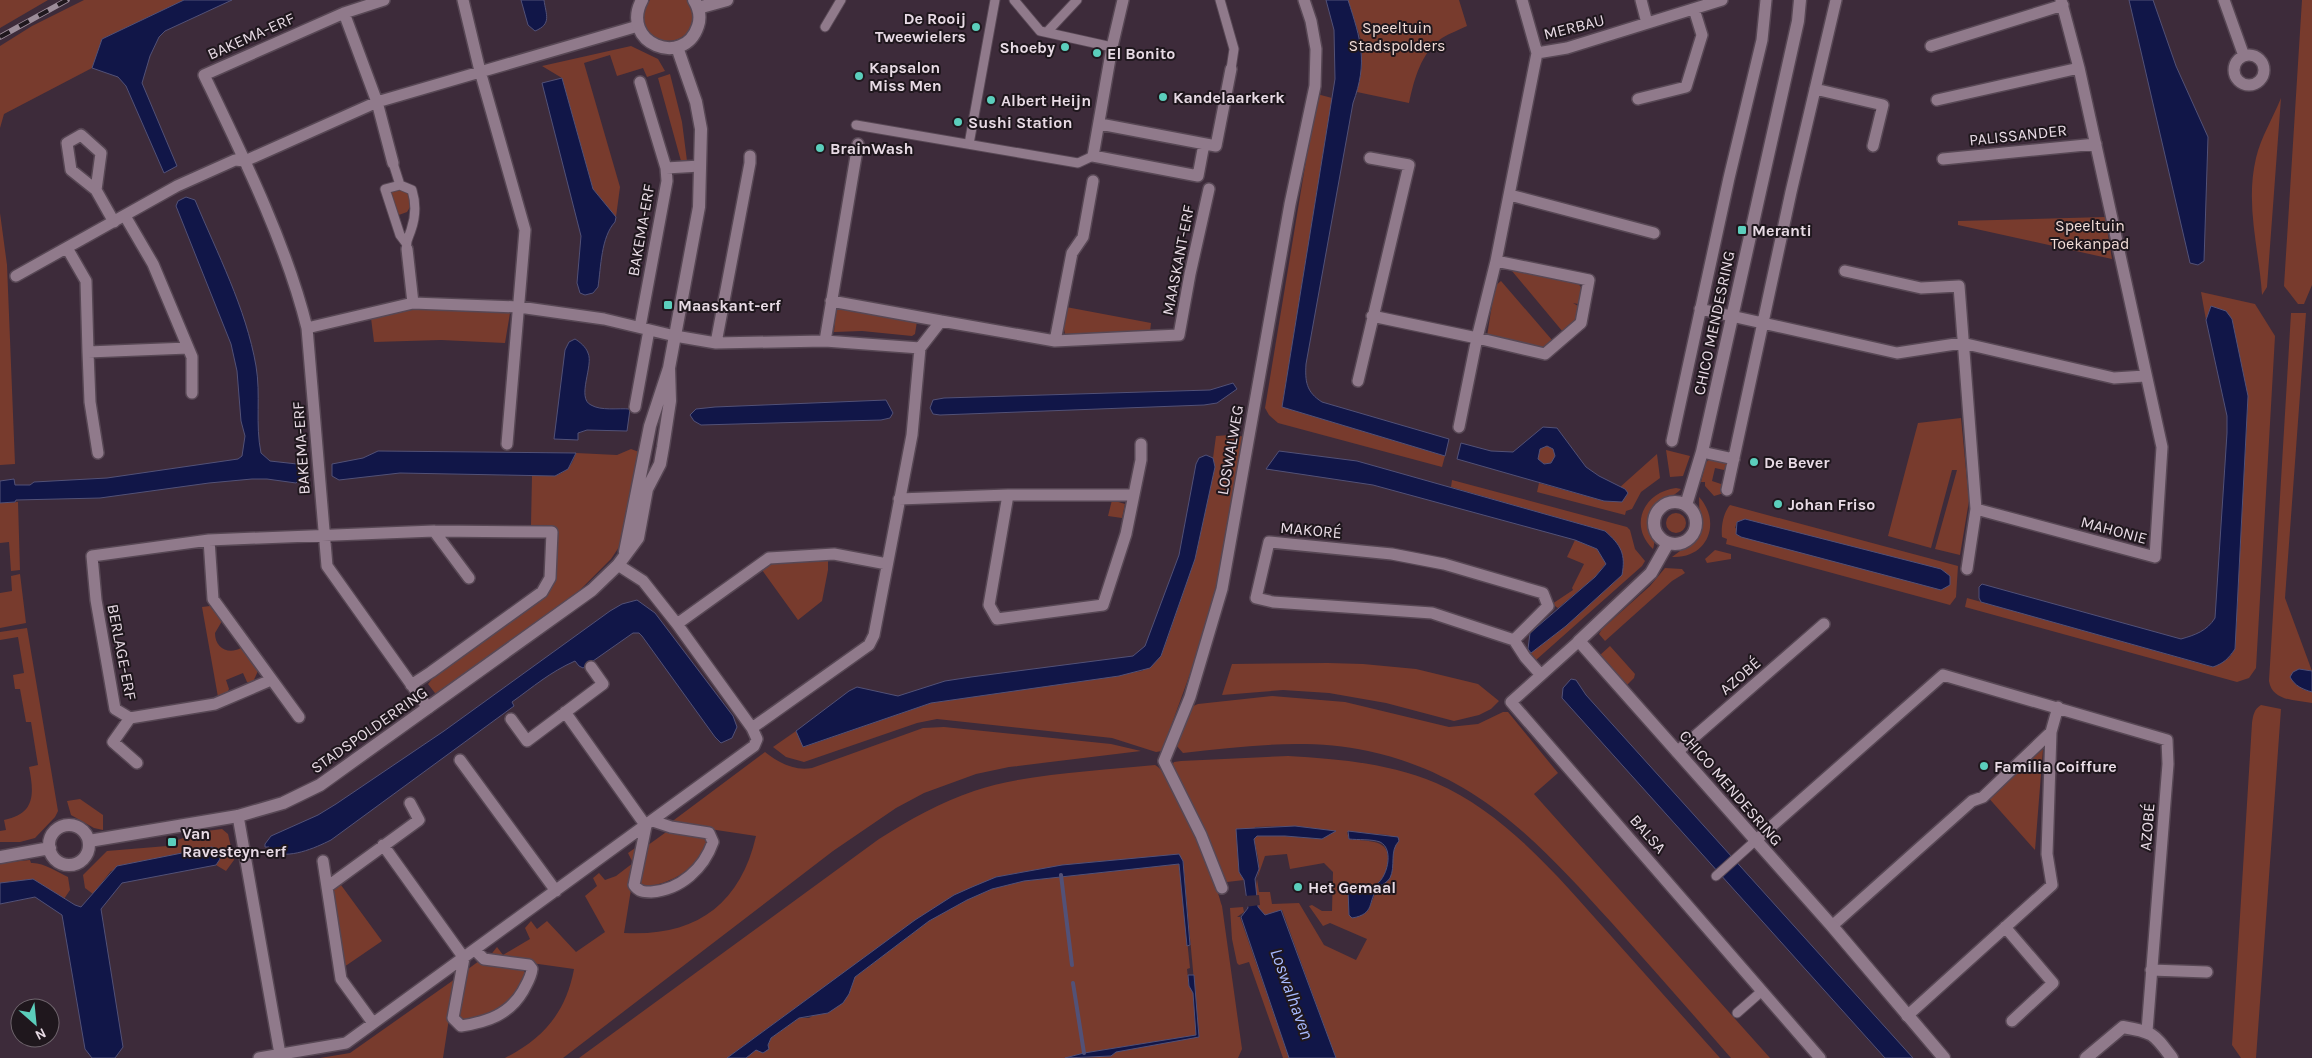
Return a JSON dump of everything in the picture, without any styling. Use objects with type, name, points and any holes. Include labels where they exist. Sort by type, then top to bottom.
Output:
[{"type":"street","name":"BAKEMA-ERF","points":[[323,535],[318,442],[307,328],[300,299],[245,160],[204,75],[344,13],[384,0]]},
{"type":"street","points":[[463,0],[480,71],[524,230],[507,444]]},
{"type":"street","points":[[642,0],[637,13],[638,26],[646,38],[653,44],[668,48],[678,47],[686,43],[696,32],[700,18],[696,4],[727,0]]},
{"type":"street","points":[[825,27],[842,0]]},
{"type":"street","points":[[969,144],[995,0]]},
{"type":"street","points":[[1014,0],[1040,31],[1112,47]]},
{"type":"street","points":[[1047,32],[1077,0]]},
{"type":"street","points":[[1093,156],[1112,47],[1123,0]]},
{"type":"street","points":[[1100,124],[1216,146],[1234,49],[1220,0]]},
{"type":"street","name":"LOSWALWEG","points":[[1222,888],[1201,834],[1164,760],[1190,697],[1222,589],[1290,204],[1315,86],[1316,49],[1311,21],[1304,0]]},
{"type":"street","name":"MERBAU","points":[[1510,195],[1537,53],[1522,0]]},
{"type":"street","points":[[1641,0],[1647,24]]},
{"type":"street","name":"MERBAU","points":[[1537,53],[1567,48],[1722,0]]},
{"type":"street","name":"CHICO MENDESRING","points":[[1672,441],[1700,309],[1762,40],[1766,0]]},
{"type":"street","name":"CHICO MENDESRING","points":[[1686,504],[1702,452],[1796,31],[1800,0]]},
{"type":"street","points":[[1727,490],[1836,0]]},
{"type":"street","points":[[2224,0],[2244,56]]},
{"type":"street","name":"PALISSANDER","points":[[1931,46],[2062,3],[2079,68],[2122,267]]},
{"type":"street","points":[[1638,99],[1686,87],[1702,35],[1694,9]]},
{"type":"street","points":[[344,13],[377,102],[400,185]]},
{"type":"street","points":[[16,276],[178,186],[234,160],[245,160],[377,102],[638,26]]},
{"type":"street","name":"STADSPOLDERRING","points":[[89,841],[238,816],[283,803],[320,785],[592,590],[621,561],[638,538],[647,489],[660,464],[670,401],[669,368],[699,207],[701,129],[696,102],[678,47]]},
{"type":"street","points":[[1937,100],[2079,68]]},
{"type":"street","name":"BAKEMA-ERF","points":[[635,407],[667,181],[666,168],[640,82]]},
{"type":"street","points":[[1815,89],[1883,105],[1873,146]]},
{"type":"street","points":[[824,340],[858,144],[859,133],[856,125],[1078,163],[1093,156],[1198,176],[1204,144]]},
{"type":"street","name":"PALISSANDER","points":[[1944,159],[2096,144]]},
{"type":"street","points":[[716,343],[750,156]]},
{"type":"street","points":[[1358,381],[1409,165],[1370,158]]},
{"type":"street","name":"BAKEMA-ERF","points":[[666,168],[700,166]]},
{"type":"street","points":[[1055,340],[1072,253],[1083,237],[1093,180]]},
{"type":"street","points":[[406,246],[412,228],[416,204],[412,190],[400,185],[385,189],[400,235],[406,246],[413,303]]},
{"type":"street","name":"MAASKANT-ERF","points":[[832,301],[1055,340],[1179,334],[1209,189]]},
{"type":"street","points":[[96,190],[114,222]]},
{"type":"street","points":[[1459,427],[1477,338],[1510,195],[1654,233]]},
{"type":"street","points":[[125,216],[154,264],[192,358],[192,393]]},
{"type":"street","points":[[67,248],[86,281],[90,402],[98,453]]},
{"type":"street","points":[[1372,316],[1545,354],[1581,323],[1589,280],[1496,261]]},
{"type":"street","name":"MAHONIE","points":[[1976,509],[2154,557],[2162,447],[2122,267]]},
{"type":"street","points":[[1846,271],[1921,288],[1959,286],[1976,509],[1967,569]]},
{"type":"street","points":[[307,328],[413,303],[519,307],[604,319],[675,336],[716,343],[824,340],[920,348]]},
{"type":"street","points":[[1700,309],[1897,352],[1962,343],[2114,378],[2145,376]]},
{"type":"street","points":[[754,733],[869,645],[874,635],[912,435],[920,348],[941,321]]},
{"type":"street","points":[[88,352],[188,348]]},
{"type":"street","points":[[1008,495],[989,605],[997,619],[1103,605],[1126,534],[1132,495],[1141,460],[1141,444]]},
{"type":"street","points":[[1702,452],[1734,459]]},
{"type":"street","points":[[899,499],[1008,495],[1132,495]]},
{"type":"street","points":[[1680,502],[1686,504],[1695,515],[1696,529],[1688,540],[1681,543],[1668,543],[1658,535],[1655,529],[1655,517],[1662,506],[1668,503],[1680,502]]},
{"type":"street","points":[[434,531],[469,578]]},
{"type":"street","name":"BERLAGE-ERF","points":[[271,680],[215,704],[130,718],[115,709],[96,600],[92,556],[208,540],[434,531],[552,532],[550,578],[542,592],[411,685]]},
{"type":"street","points":[[323,535],[327,566],[428,708]]},
{"type":"street","points":[[208,540],[213,599],[299,717]]},
{"type":"street","name":"MAKORÉ","points":[[1269,542],[1392,554],[1444,564],[1543,593],[1548,606],[1514,640],[1432,614],[1273,602],[1256,598],[1269,542]]},
{"type":"street","points":[[1579,641],[1651,573],[1668,543]]},
{"type":"street","points":[[677,624],[769,558],[834,554],[887,564]]},
{"type":"street","points":[[259,1058],[284,1056],[346,1043],[754,746],[754,733],[677,624],[643,581],[621,561]]},
{"type":"street","name":"AZOBÉ","points":[[1677,752],[1824,624]]},
{"type":"street","points":[[1514,640],[1525,657],[1541,675]]},
{"type":"street","name":"CHICO MENDESRING","points":[[1579,641],[1832,926],[1944,1058]]},
{"type":"street","name":"BALSA","points":[[1579,641],[1511,702],[1820,1058]]},
{"type":"street","points":[[511,719],[527,741],[603,684],[591,667]]},
{"type":"street","name":"AZOBÉ","points":[[1755,841],[1943,676],[2058,707],[2167,740],[2168,764],[2147,1031]]},
{"type":"street","points":[[1907,1016],[2052,885],[2046,854],[2051,732],[2058,707]]},
{"type":"street","points":[[564,712],[650,823],[708,833],[712,836],[713,842],[708,856],[687,878],[672,887],[643,892],[637,890],[634,885],[650,823]]},
{"type":"street","points":[[130,718],[113,742],[138,763]]},
{"type":"street","points":[[1832,926],[1972,801],[1983,797],[2051,732]]},
{"type":"street","points":[[460,760],[556,890]]},
{"type":"street","points":[[327,887],[419,820],[410,803]]},
{"type":"street","points":[[238,816],[284,1056]]},
{"type":"street","points":[[67,825],[84,830],[90,847],[84,858],[74,864],[58,861],[50,848],[52,835],[61,826],[67,825]]},
{"type":"street","points":[[1716,876],[1755,841]]},
{"type":"street","points":[[383,845],[464,958],[453,1018],[461,1026],[494,1018],[506,1010],[517,1001],[531,977],[532,969],[529,965],[484,959],[474,950]]},
{"type":"street","points":[[0,857],[50,848]]},
{"type":"street","points":[[323,861],[341,979],[373,1023]]},
{"type":"street","points":[[2005,927],[2053,983],[2012,1021]]},
{"type":"street","points":[[2151,970],[2207,972]]},
{"type":"street","points":[[1737,1013],[1762,991]]},
{"type":"street","points":[[2086,1058],[2123,1027],[2147,1031],[2156,1036],[2172,1058]]},
{"type":"green space","points":[[0,0],[48,0],[0,28]]},
{"type":"green space","points":[[84,0],[184,0],[102,39],[92,68],[4,114],[0,128],[0,46],[32,26]]},
{"type":"green space","points":[[650,0],[687,0],[692,10],[693,19],[691,27],[686,34],[670,41],[650,34],[645,26],[644,13]]},
{"type":"green space","name":"Speeltuin Stadspolders","points":[[1348,0],[1459,0],[1467,26],[1442,38],[1429,51],[1416,76],[1409,103],[1357,92],[1362,65],[1362,43]]},
{"type":"green space","points":[[2302,0],[2312,0],[2312,285],[2304,304],[2298,304],[2284,286]]},
{"type":"green space","points":[[631,46],[658,59],[665,71],[647,77],[643,68],[617,76],[610,55],[584,63],[620,187],[616,217],[593,189],[562,78],[542,66]]},
{"type":"green space","points":[[670,74],[682,122],[687,161],[681,161],[658,78]]},
{"type":"green space","points":[[1317,94],[1332,98],[1282,407],[1445,456],[1442,467],[1278,423],[1269,415],[1265,408]]},
{"type":"green space","points":[[2281,98],[2267,287],[2262,295],[2252,210],[2253,175],[2261,143]]},
{"type":"green space","points":[[400,189],[410,193],[413,202],[407,212],[396,216],[389,192]]},
{"type":"green space","points":[[0,213],[7,265],[15,464],[0,465]]},
{"type":"green space","name":"Speeltuin Toekanpad","points":[[2105,217],[2112,259],[1958,225],[1958,221]]},
{"type":"green space","points":[[1516,268],[1578,283],[1582,289],[1578,304],[1573,303],[1578,306],[1575,320],[1563,332],[1512,271]]},
{"type":"green space","points":[[1501,281],[1552,340],[1542,348],[1487,336],[1495,286]]},
{"type":"green space","points":[[2201,292],[2255,304],[2275,336],[2256,668],[2249,678],[2237,682],[1965,607],[1967,598],[2212,667],[2229,658],[2235,649],[2248,396],[2220,309],[2210,309],[2206,320]]},
{"type":"green space","points":[[1066,307],[1151,323],[1150,332],[1065,334],[1063,324]]},
{"type":"green space","points":[[836,308],[917,321],[915,334],[912,336],[862,331],[834,332]]},
{"type":"green space","points":[[417,309],[510,313],[505,343],[441,340],[374,342],[371,318]]},
{"type":"green space","points":[[2291,313],[2306,313],[2285,598],[2312,671],[2309,670],[2302,689],[2312,692],[2312,703],[2279,696],[2271,688],[2269,681]]},
{"type":"green space","points":[[1961,418],[1969,501],[1960,555],[1935,549],[1957,470],[1952,470],[1931,548],[1888,536],[1918,423]]},
{"type":"green space","points":[[1216,436],[1248,437],[1212,613],[1162,751],[1156,752],[1112,738],[937,719],[917,723],[804,762],[786,757],[773,747],[796,731],[804,747],[931,703],[1142,671],[1161,656],[1195,559],[1215,467],[1213,458]]},
{"type":"green space","points":[[1546,446],[1552,449],[1555,455],[1552,461],[1546,464],[1540,461],[1537,455],[1540,449]]},
{"type":"green space","points":[[631,449],[639,452],[623,541],[611,559],[573,597],[438,697],[428,684],[433,678],[545,595],[552,529],[549,526],[531,525],[532,476],[560,474],[569,467],[576,453],[617,455]]},
{"type":"green space","points":[[1666,450],[1690,456],[1683,476],[1670,477]]},
{"type":"green space","points":[[1657,454],[1660,478],[1641,492],[1632,509],[1626,511],[1625,515],[1537,492],[1539,483],[1604,501],[1625,489],[1619,488]]},
{"type":"green space","points":[[1710,459],[1728,464],[1724,470],[1715,468],[1712,481],[1724,485],[1724,493],[1714,496],[1705,486],[1705,482],[1701,482],[1706,462]]},
{"type":"green space","points":[[1452,480],[1627,527],[1630,530],[1635,549],[1645,561],[1642,566],[1536,660],[1531,653],[1566,626],[1622,575],[1605,531],[1451,487]]},
{"type":"green space","points":[[1676,488],[1681,489],[1662,502],[1652,518],[1653,549],[1645,540],[1642,530],[1641,520],[1643,511],[1655,496]]},
{"type":"green space","points":[[1699,497],[1710,517],[1708,537],[1695,552],[1684,556],[1672,557],[1692,542],[1700,530]]},
{"type":"green space","points":[[1112,500],[1125,504],[1122,518],[1108,516]]},
{"type":"green space","points":[[18,502],[20,570],[11,571],[9,542],[0,543],[0,503]]},
{"type":"green space","points":[[1730,505],[1958,566],[1956,597],[1950,605],[1726,544],[1727,539],[1722,537],[1722,529],[1724,516]],"holes":[[[1737,522],[1941,569],[1735,528]]]},
{"type":"green space","points":[[1676,513],[1683,516],[1686,523],[1683,530],[1676,533],[1669,530],[1666,523],[1669,516]]},
{"type":"green space","points":[[1575,540],[1597,549],[1606,563],[1595,577],[1558,608],[1552,604],[1573,590],[1572,588],[1584,564],[1567,557]]},
{"type":"green space","points":[[1715,550],[1731,554],[1731,559],[1707,563],[1705,559]]},
{"type":"green space","points":[[828,561],[822,601],[798,620],[762,570],[773,563]]},
{"type":"green space","points":[[1665,568],[1682,569],[1685,573],[1672,581],[1605,641],[1599,634],[1602,629],[1650,586]]},
{"type":"green space","points":[[20,574],[26,623],[0,628],[0,593],[12,591],[11,576]]},
{"type":"green space","points":[[210,606],[222,621],[215,633],[217,643],[223,649],[231,651],[241,648],[258,671],[252,684],[247,682],[243,673],[226,680],[229,689],[226,695],[218,697],[202,607]]},
{"type":"green space","points":[[27,628],[58,811],[55,817],[35,838],[20,842],[0,842],[0,831],[6,830],[4,820],[22,813],[30,801],[32,785],[29,767],[38,765],[31,722],[26,722],[20,689],[15,689],[13,675],[24,673],[18,637],[0,640],[0,632]]},
{"type":"green space","points":[[1610,646],[1635,674],[1634,678],[1626,686],[1600,655]]},
{"type":"green space","points":[[1328,663],[1416,669],[1478,684],[1499,701],[1491,709],[1479,715],[1454,721],[1386,703],[1329,693],[1283,690],[1222,695],[1232,664]]},
{"type":"green space","points":[[1272,696],[1345,702],[1449,727],[1478,724],[1503,712],[1508,712],[1558,773],[1534,794],[1770,1058],[1731,1058],[1558,865],[1503,816],[1474,795],[1442,777],[1407,762],[1368,751],[1345,747],[1276,744],[1183,753],[1176,745],[1191,707],[1198,704]]},
{"type":"green space","points":[[2261,705],[2281,709],[2256,1058],[2241,1058],[2232,1045],[2252,723],[2255,711]]},
{"type":"green space","points":[[944,727],[1111,744],[1141,751],[1009,767],[976,774],[924,793],[896,808],[833,851],[563,1058],[505,1058],[531,1042],[551,1022],[565,998],[574,969],[489,957],[497,947],[503,955],[530,939],[525,928],[531,921],[537,929],[547,921],[576,952],[605,932],[585,896],[597,886],[593,878],[599,873],[605,880],[616,876],[633,863],[628,853],[638,846],[624,933],[649,933],[692,923],[726,899],[749,860],[756,836],[670,823],[765,752],[787,765],[805,769],[923,728]]},
{"type":"green space","points":[[2043,749],[2035,850],[1986,795]]},
{"type":"green space","points":[[1288,756],[1363,763],[1418,776],[1462,796],[1509,830],[1553,871],[1720,1058],[1336,1058],[1282,910],[1265,915],[1261,911],[1256,900],[1257,880],[1259,892],[1270,892],[1272,904],[1299,903],[1324,945],[1356,960],[1367,939],[1330,923],[1323,926],[1309,906],[1312,905],[1322,911],[1332,911],[1333,872],[1324,863],[1290,869],[1287,854],[1265,856],[1257,878],[1259,862],[1254,838],[1257,836],[1285,836],[1322,839],[1335,831],[1295,826],[1255,827],[1239,872],[1244,880],[1227,882],[1172,765],[1174,762]],"holes":[[[1347,832],[1388,835],[1394,846],[1392,867],[1385,883],[1377,889],[1368,911],[1364,886],[1373,887],[1384,877],[1388,856],[1382,845],[1369,841],[1349,839]]]},
{"type":"green space","points":[[1155,765],[1164,773],[1184,807],[1204,853],[1222,906],[1242,1049],[1238,1058],[1085,1058],[1111,1056],[1116,1052],[1199,1036],[1183,861],[1142,858],[1092,862],[996,877],[806,1000],[727,1058],[579,1058],[879,839],[925,812],[949,800],[974,791],[1017,780]]},
{"type":"green space","points":[[80,799],[103,815],[103,830],[94,828],[71,815],[67,801]]},
{"type":"green space","points":[[222,829],[228,834],[234,860],[226,871],[216,865],[220,859],[216,850],[111,871],[93,894],[85,888],[83,875],[107,851],[167,846],[167,844],[199,832]]},
{"type":"green space","points":[[669,830],[703,834],[707,840],[697,859],[682,873],[664,882],[643,887],[639,884],[644,848]]},
{"type":"green space","points":[[30,860],[31,863],[45,866],[68,877],[70,890],[64,899],[33,879],[0,883],[0,863]]},
{"type":"green space","points":[[1179,864],[1190,968],[1187,969],[1189,986],[1193,993],[1197,1035],[1084,1053],[1065,1058],[746,1058],[756,1050],[768,1046],[771,1038],[799,1018],[809,1018],[849,994],[855,977],[929,921],[967,900],[992,889],[1024,881]]},
{"type":"green space","points":[[341,885],[382,941],[344,967],[332,890]]},
{"type":"green space","points":[[1243,907],[1244,912],[1237,917],[1240,917],[1289,1058],[1283,1058],[1249,962],[1239,965],[1237,963],[1232,939],[1230,908]]},
{"type":"green space","points":[[479,961],[524,970],[524,977],[515,992],[496,1010],[471,1019],[462,1020],[456,1014],[464,972]]},
{"type":"green space","points":[[455,979],[443,1058],[320,1058],[350,1053]]},
{"type":"water","points":[[184,0],[232,0],[165,31],[159,37],[150,56],[142,83],[177,166],[164,173],[126,86],[118,77],[92,68],[102,39]]},
{"type":"water","points":[[521,0],[544,0],[547,15],[546,22],[535,31],[528,25]]},
{"type":"water","points":[[1326,0],[1348,0],[1359,39],[1361,63],[1358,88],[1353,103],[1306,364],[1308,386],[1313,394],[1322,402],[1449,439],[1445,456],[1282,407],[1335,79],[1334,30]]},
{"type":"water","points":[[2129,0],[2153,0],[2176,66],[2208,137],[2204,261],[2198,265],[2190,263]]},
{"type":"water","points":[[562,78],[593,189],[616,217],[604,244],[598,287],[593,293],[585,295],[580,293],[577,283],[581,236],[542,83]]},
{"type":"water","points":[[186,197],[195,200],[230,281],[245,323],[256,366],[258,431],[261,453],[270,461],[297,464],[302,470],[302,478],[296,483],[252,479],[100,498],[16,500],[15,502],[0,503],[0,481],[14,479],[15,485],[30,485],[34,482],[107,478],[238,459],[242,456],[245,436],[241,421],[237,371],[231,344],[176,206],[178,201]]},
{"type":"water","points":[[2211,306],[2226,311],[2232,319],[2248,396],[2235,649],[2228,658],[2213,667],[1981,602],[1979,587],[1982,584],[2181,639],[2200,632],[2212,622],[2215,618],[2227,416],[2206,320]]},
{"type":"water","points":[[575,339],[586,349],[589,358],[585,389],[587,401],[591,405],[600,408],[630,409],[627,431],[587,430],[578,433],[578,440],[554,439],[565,350],[569,342]]},
{"type":"water","points":[[1233,383],[1237,389],[1217,403],[1204,405],[940,415],[933,414],[930,408],[933,400],[944,398],[1210,390]]},
{"type":"water","points":[[886,400],[893,413],[890,418],[881,420],[701,425],[694,421],[690,415],[696,409],[715,407]]},
{"type":"water","points":[[1543,427],[1557,428],[1586,467],[1625,489],[1628,493],[1622,502],[1604,501],[1457,459],[1461,443],[1491,451],[1513,452]],"holes":[[[1547,446],[1553,449],[1555,456],[1551,463],[1544,464],[1538,459],[1540,449]]]},
{"type":"water","points":[[378,451],[576,453],[568,469],[555,476],[400,473],[339,480],[332,476],[332,464],[363,458]]},
{"type":"water","points":[[1279,451],[1357,461],[1605,531],[1621,550],[1623,556],[1622,575],[1566,626],[1531,653],[1528,649],[1530,633],[1595,577],[1606,564],[1597,549],[1575,540],[1373,485],[1266,469]]},
{"type":"water","points":[[1206,455],[1213,458],[1215,467],[1195,559],[1161,656],[1150,668],[1119,676],[931,703],[803,747],[796,731],[857,687],[898,696],[945,681],[1133,656],[1145,646],[1179,555],[1196,464],[1199,458]]},
{"type":"water","points":[[1745,519],[1941,569],[1950,576],[1950,585],[1941,590],[1741,537],[1736,534],[1737,522]]},
{"type":"water","points":[[637,600],[655,613],[733,716],[737,727],[732,738],[721,743],[715,737],[642,636],[639,633],[633,633],[583,668],[575,661],[542,680],[512,702],[514,706],[331,840],[293,854],[278,853],[271,851],[269,847],[265,847],[271,836],[318,815],[336,804],[444,731],[610,611],[622,604]]},
{"type":"water","points":[[2299,669],[2312,671],[2312,692],[2299,687],[2290,677],[2293,672]]},
{"type":"water","points":[[1571,679],[1576,680],[1586,695],[1913,1058],[1885,1058],[1562,698],[1563,688]]},
{"type":"water","name":"Loswalhaven","points":[[1295,826],[1336,831],[1322,839],[1257,836],[1254,839],[1259,869],[1255,879],[1258,907],[1265,915],[1281,910],[1336,1058],[1289,1058],[1241,917],[1248,908],[1244,880],[1239,872],[1236,829]]},
{"type":"water","points":[[1348,831],[1398,837],[1399,841],[1394,849],[1393,869],[1390,878],[1378,888],[1368,910],[1360,916],[1352,918],[1349,915],[1348,890],[1371,887],[1379,883],[1386,871],[1388,857],[1385,846],[1380,842],[1349,839]]},
{"type":"water","points":[[212,847],[216,850],[220,859],[216,865],[122,883],[101,909],[123,1047],[115,1058],[92,1058],[85,1049],[62,915],[35,897],[0,904],[0,883],[33,879],[81,907],[117,866]]},
{"type":"water","points":[[1179,854],[1183,861],[1190,945],[1187,946],[1179,864],[1024,881],[992,889],[967,900],[929,921],[855,977],[849,994],[843,1003],[828,1013],[799,1018],[771,1038],[768,1045],[769,1049],[763,1053],[756,1050],[746,1058],[727,1058],[915,920],[954,895],[996,877],[1062,865]]},
{"type":"water","points":[[1188,975],[1194,975],[1199,1037],[1116,1052],[1111,1056],[1065,1058],[1084,1053],[1196,1035],[1193,993],[1189,986]]},
{"type":"pier","points":[[1259,895],[1260,905],[1245,907],[1243,896]]},
{"type":"waterway","points":[[1061,875],[1072,965]]},
{"type":"waterway","points":[[1073,983],[1084,1053]]},
{"type":"railway","points":[[0,37],[67,0]]},
{"type":"place","name":"De Rooij Tweewielers","points":[[976,27]]},
{"type":"place","name":"Shoeby","points":[[1065,47]]},
{"type":"place","name":"El Bonito","points":[[1097,53]]},
{"type":"place","name":"Kapsalon Miss Men","points":[[859,76]]},
{"type":"place","name":"Kandelaarkerk","points":[[1163,97]]},
{"type":"place","name":"Albert Heijn","points":[[991,100]]},
{"type":"place","name":"Sushi Station","points":[[958,122]]},
{"type":"place","name":"BrainWash","points":[[820,148]]},
{"type":"place","name":"Meranti","points":[[1742,230]]},
{"type":"place","name":"Maaskant-erf","points":[[668,305]]},
{"type":"place","name":"De Bever","points":[[1754,462]]},
{"type":"place","name":"Johan Friso","points":[[1778,504]]},
{"type":"place","name":"Familia Coiffure","points":[[1984,766]]},
{"type":"place","name":"Van Ravesteyn-erf","points":[[172,842]]},
{"type":"place","name":"Het Gemaal","points":[[1298,887]]}]
